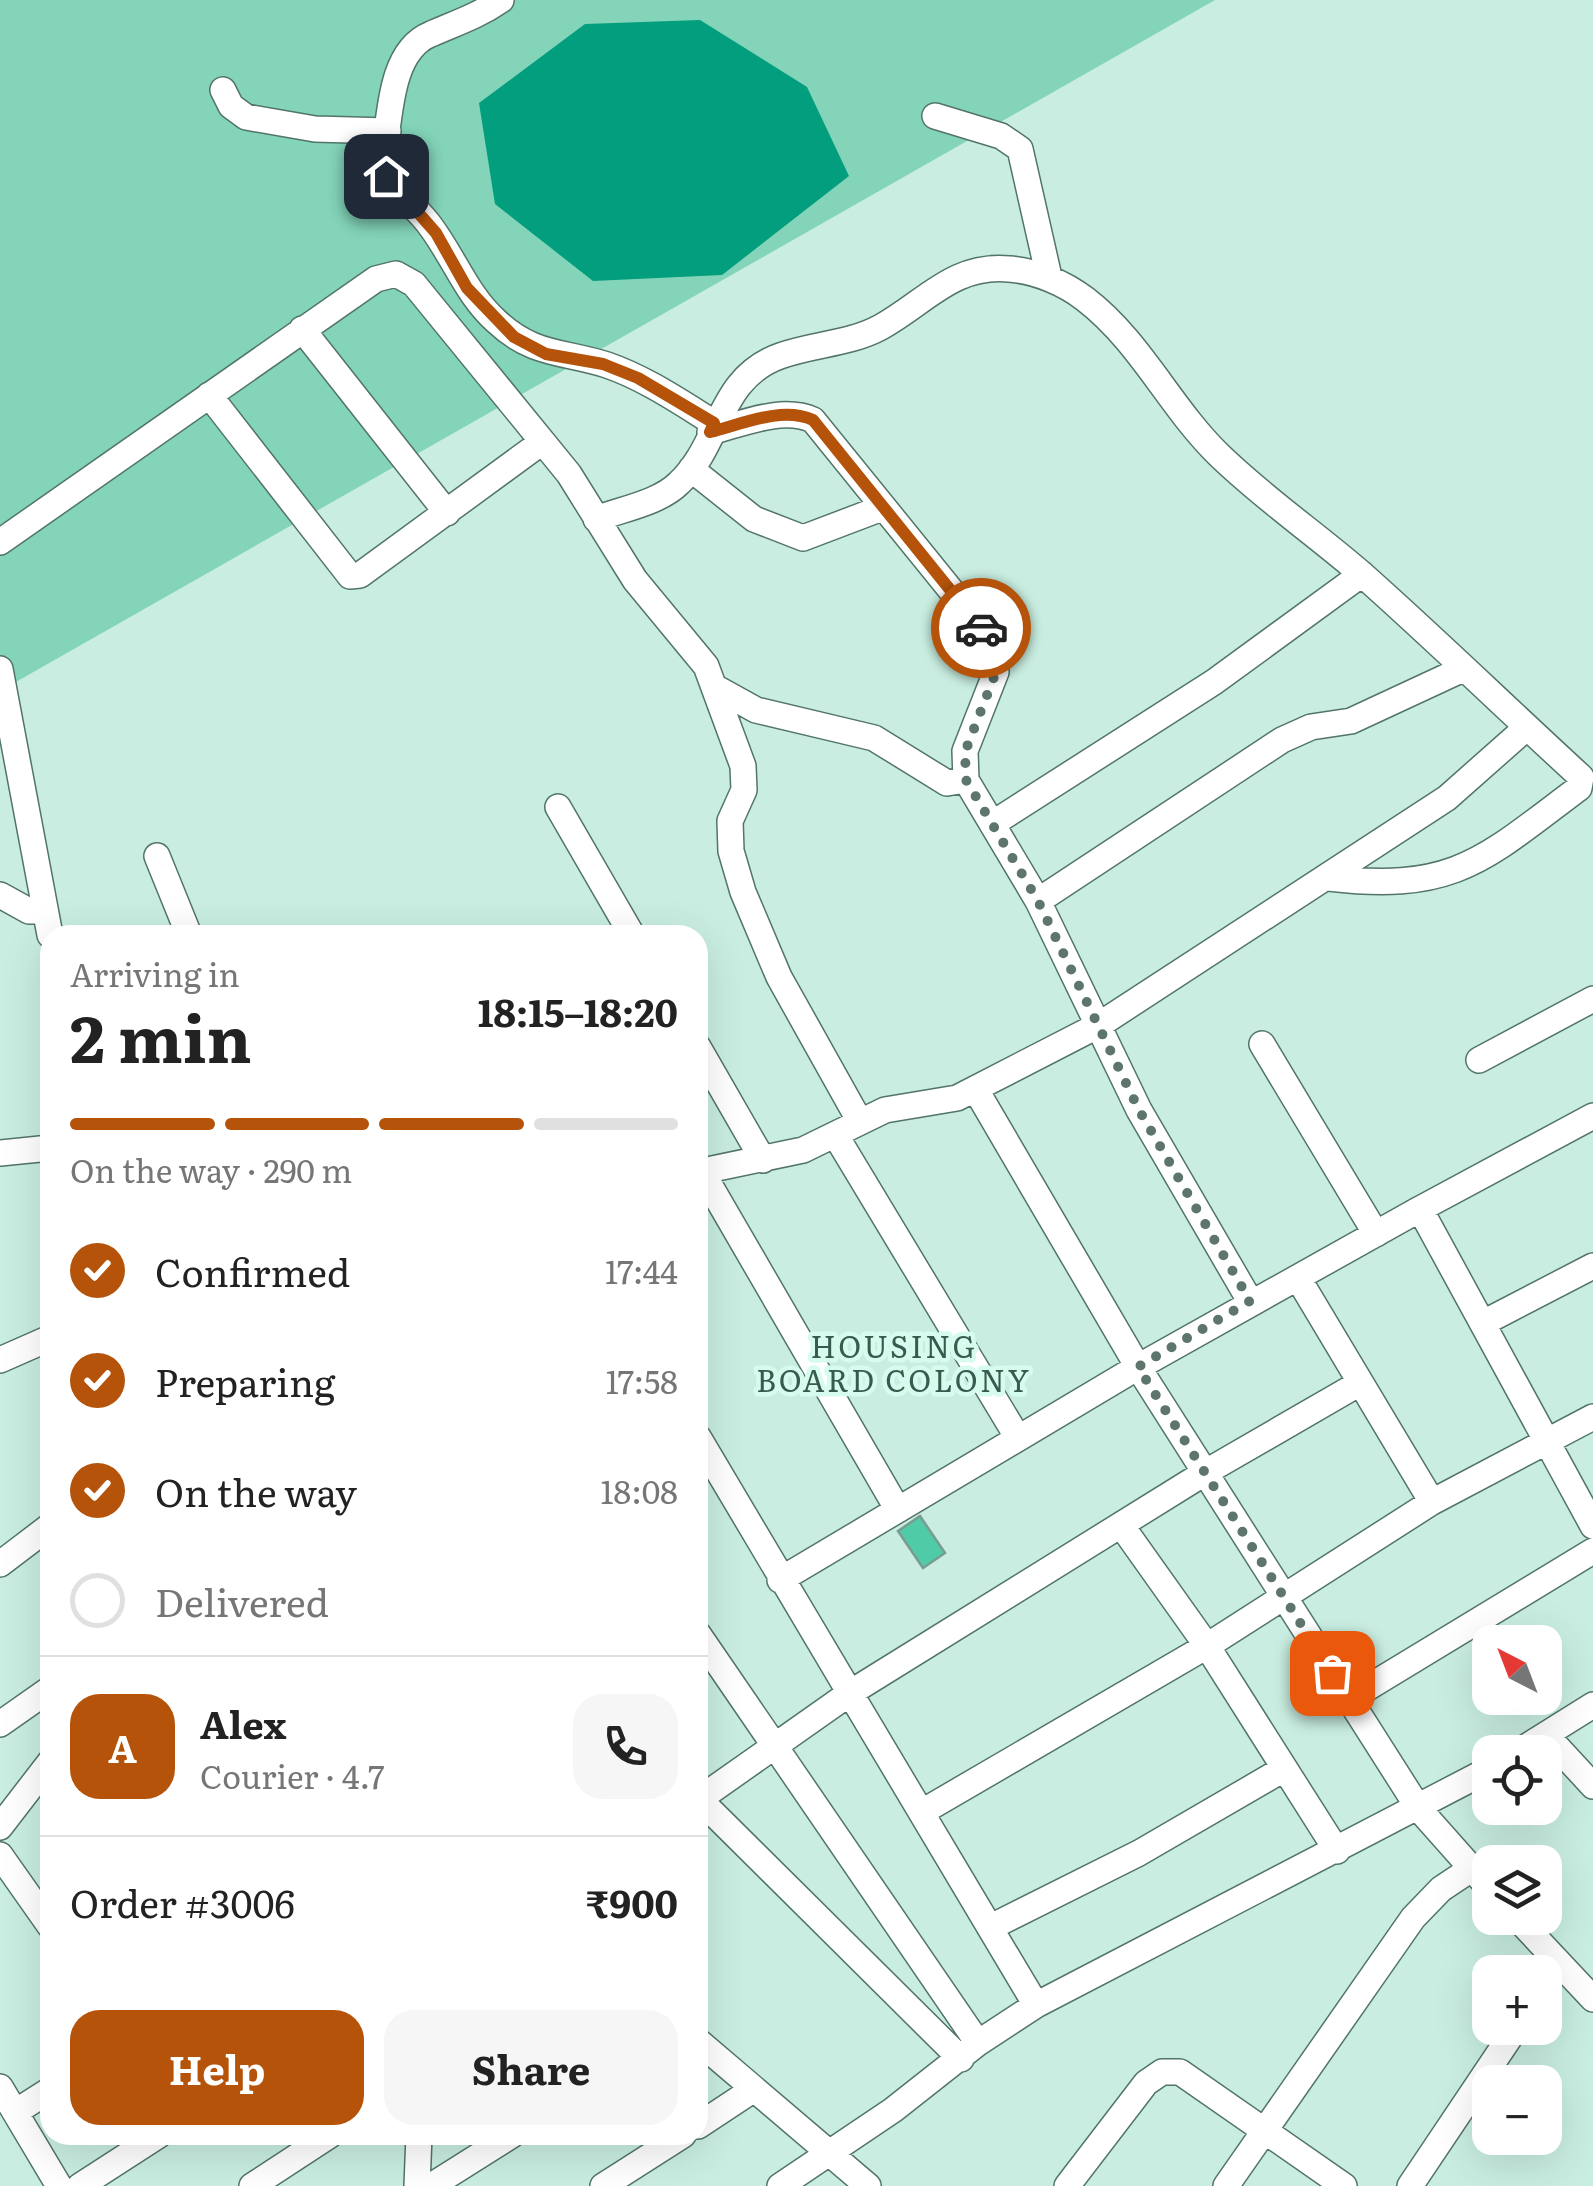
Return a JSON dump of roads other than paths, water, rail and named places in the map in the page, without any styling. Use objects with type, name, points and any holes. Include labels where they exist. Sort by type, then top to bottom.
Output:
[{"type":"street","points":[[502,0],[457,27],[430,34],[412,45],[399,69],[388,131],[386,176],[428,222],[467,288],[514,337],[546,354],[603,364],[638,378],[712,428],[798,414],[829,436],[882,508],[966,606],[994,653],[996,672],[965,752],[966,780],[1038,901],[1139,1110],[1250,1301]]},
{"type":"street","points":[[222,90],[231,106],[246,117],[315,129],[388,131]]},
{"type":"street","points":[[934,116],[1000,136],[1020,149],[1049,277]]},
{"type":"street","points":[[596,518],[663,494],[691,469],[745,376],[778,356],[837,343],[881,327],[938,285],[970,271],[1008,268],[1049,277],[1085,299],[1125,338],[1214,450],[1260,494],[1362,574],[1581,776],[1586,790],[1468,867],[1380,884],[1329,878]]},
{"type":"street","points":[[0,542],[376,279],[396,274],[414,284],[569,474],[635,580],[688,642],[718,689],[743,766],[744,790],[730,821],[731,851],[743,892],[779,977],[859,1120]]},
{"type":"street","points":[[302,329],[447,512]]},
{"type":"street","points":[[209,396],[350,576],[360,575],[542,442]]},
{"type":"street","points":[[691,469],[754,519],[803,538],[882,508]]},
{"type":"street","points":[[992,824],[1199,692],[1362,574]]},
{"type":"street","points":[[0,669],[4,707],[48,923]]},
{"type":"street","points":[[1038,901],[1282,740],[1310,727],[1351,721],[1462,669]]},
{"type":"street","points":[[718,689],[756,710],[874,738],[947,784],[966,780]]},
{"type":"street","points":[[708,1170],[764,1160],[836,1136],[859,1120],[976,1090],[1044,1050],[1099,1025],[1447,798],[1526,728]]},
{"type":"street","points":[[558,808],[626,925]]},
{"type":"street","points":[[158,856],[185,925]]},
{"type":"street","points":[[0,895],[48,923]]},
{"type":"street","points":[[1479,1060],[1593,999]]},
{"type":"street","points":[[1262,1044],[1376,1234]]},
{"type":"street","points":[[708,1065],[764,1160]]},
{"type":"street","points":[[976,1090],[1138,1367],[1348,1699],[1420,1810],[1471,1869],[1441,1889],[1412,1918],[1226,2186]]},
{"type":"street","points":[[780,1580],[1250,1301],[1593,1116]]},
{"type":"street","points":[[836,1136],[1018,1438]]},
{"type":"street","points":[[0,1152],[40,1149]]},
{"type":"street","points":[[708,1186],[898,1510]]},
{"type":"street","points":[[1420,1209],[1593,1526]]},
{"type":"street","points":[[1485,1322],[1593,1266]]},
{"type":"street","points":[[1298,1278],[1432,1502]]},
{"type":"street","points":[[0,1360],[40,1342]]},
{"type":"street","points":[[708,1791],[771,1744],[850,1693],[1206,1472],[1360,1384]]},
{"type":"street","points":[[922,1812],[1207,1646],[1432,1502],[1593,1416]]},
{"type":"street","points":[[708,1454],[1036,2005]]},
{"type":"street","points":[[1121,1524],[1207,1646],[1282,1770],[1337,1851]]},
{"type":"street","points":[[0,1564],[40,1534]]},
{"type":"street","points":[[1348,1699],[1593,1551]]},
{"type":"street","points":[[708,1649],[970,2051]]},
{"type":"street","points":[[0,1724],[40,1696]]},
{"type":"street","points":[[1546,1735],[1593,1705]]},
{"type":"street","points":[[1562,1752],[1593,1786]]},
{"type":"street","points":[[992,1927],[1139,1853],[1282,1770]]},
{"type":"street","points":[[1,1823],[40,1774]]},
{"type":"street","points":[[780,2186],[1036,2005],[1420,1810],[1472,1780]]},
{"type":"street","points":[[708,1808],[970,2051]]},
{"type":"street","points":[[0,1856],[40,1912]]},
{"type":"street","points":[[1562,1980],[1593,1999]]},
{"type":"street","points":[[1410,2186],[1505,2045]]},
{"type":"street","points":[[708,2050],[868,2186]]},
{"type":"street","points":[[1067,2186],[1146,2083],[1162,2072],[1180,2072],[1344,2186]]},
{"type":"street","points":[[0,2087],[59,2186]]},
{"type":"street","points":[[708,2119],[754,2089]]},
{"type":"street","points":[[17,2110],[40,2096]]},
{"type":"street","points":[[80,2186],[144,2145]]},
{"type":"street","points":[[252,2186],[315,2145]]},
{"type":"street","points":[[417,2186],[419,2145]]},
{"type":"street","points":[[431,2186],[496,2145]]},
{"type":"street","points":[[604,2186],[668,2145]]},
{"type":"district","name":"HOUSING BOARD COLONY","points":[[894,1365]]}]
